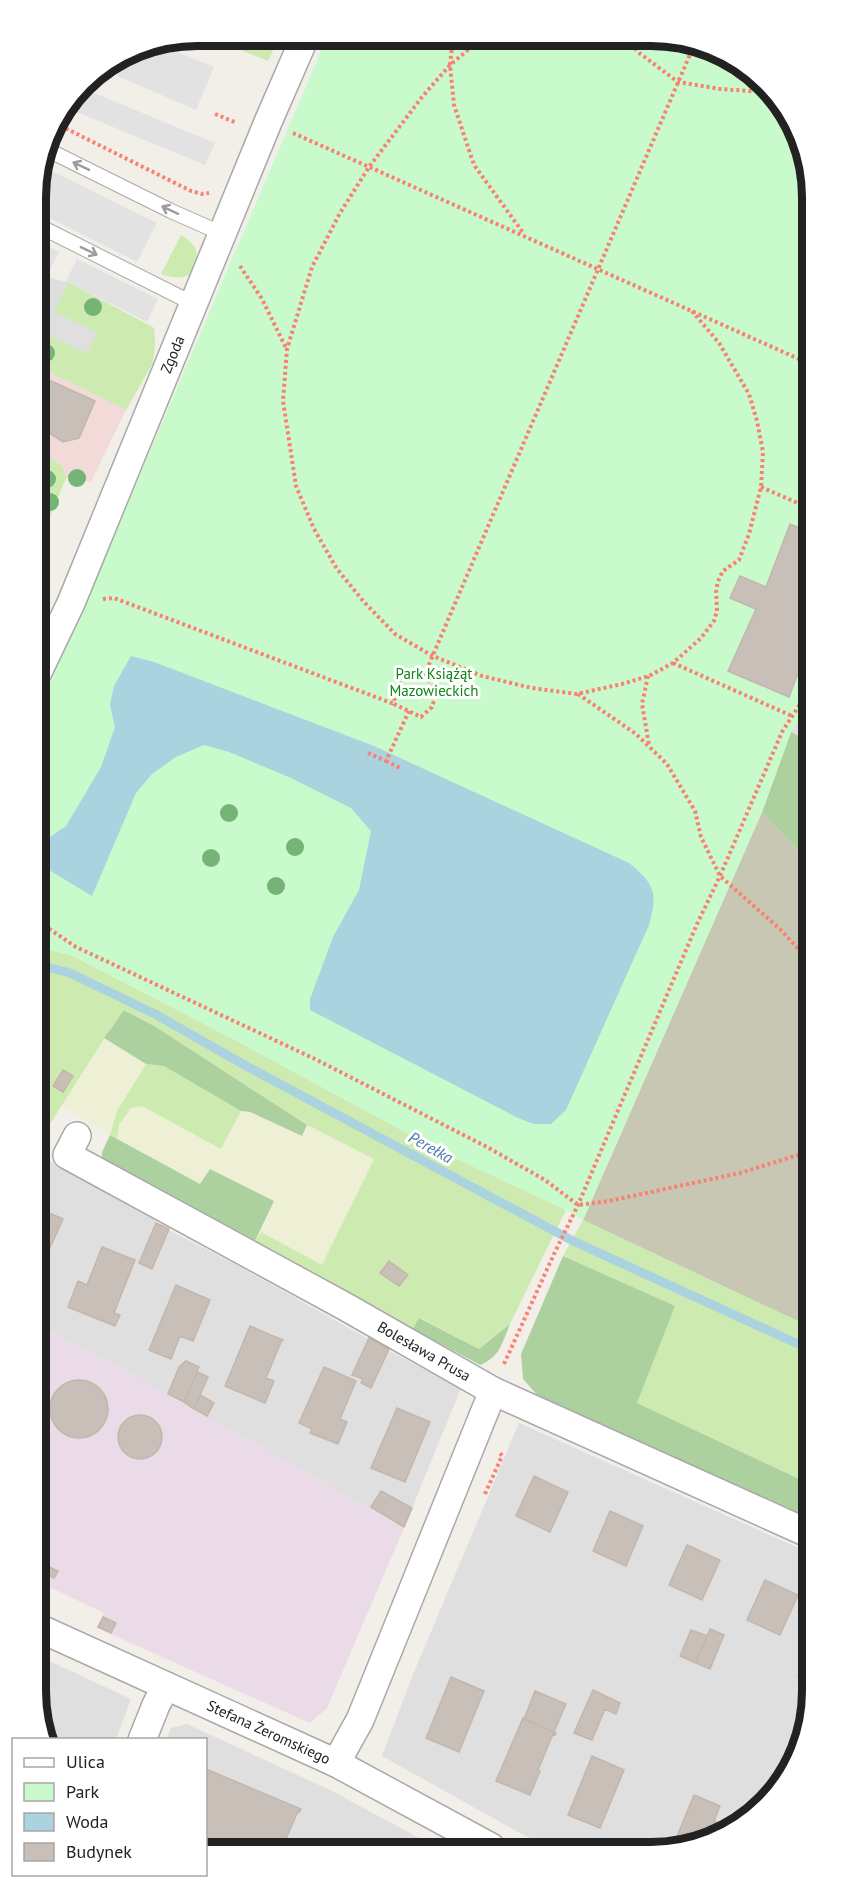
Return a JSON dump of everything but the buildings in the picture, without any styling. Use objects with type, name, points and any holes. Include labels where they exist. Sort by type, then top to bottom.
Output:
[{"type":"street","name":"Zgoda","points":[[47,654],[68,609],[301,47]]},
{"type":"street","name":"Bolesława Prusa","points":[[77,1136],[67,1155],[346,1307],[492,1391],[802,1530]]},
{"type":"street","points":[[336,1763],[360,1720],[492,1391]]},
{"type":"street","name":"Stefana Żeromskiego","points":[[46,1631],[336,1763],[482,1842]]},
{"type":"street","points":[[143,1738],[166,1686]]},
{"type":"lane","points":[[54,153],[223,234]]},
{"type":"lane","points":[[47,230],[194,304]]},
{"type":"path","points":[[452,46],[450,65],[454,105],[474,165],[524,235]]},
{"type":"path","points":[[472,46],[450,65],[369,167],[340,213],[312,267],[286,349],[283,401],[296,486],[314,530],[337,569],[364,602],[395,634],[433,656],[482,676],[577,694],[600,708],[649,745],[667,764],[695,811],[701,837],[720,876],[781,930],[802,953]]},
{"type":"path","points":[[633,46],[678,82],[720,89],[757,90]]},
{"type":"path","points":[[424,676],[468,579],[597,269],[691,52]]},
{"type":"path","points":[[234,133],[246,113],[802,360]]},
{"type":"path","points":[[214,114],[238,123]]},
{"type":"path","points":[[64,127],[197,193],[209,193],[213,183]]},
{"type":"path","points":[[223,234],[262,299],[286,349]]},
{"type":"path","points":[[577,694],[649,676],[673,663],[701,638],[714,621],[719,579],[723,572],[739,560],[748,534],[761,487],[763,452],[757,422],[749,393],[719,343],[692,311]]},
{"type":"path","points":[[761,487],[802,505]]},
{"type":"path","points":[[68,609],[114,598],[394,704],[421,717],[435,701],[434,687],[424,676],[411,675],[396,687],[394,704]]},
{"type":"path","points":[[673,663],[792,716]]},
{"type":"path","points":[[649,676],[642,704],[649,745]]},
{"type":"path","points":[[492,1391],[578,1205],[697,924],[782,732],[802,701]]},
{"type":"path","points":[[386,761],[409,711]]},
{"type":"path","points":[[368,753],[400,768]]},
{"type":"path","points":[[47,927],[76,947],[315,1059],[487,1147],[545,1180],[578,1205],[609,1201],[740,1173],[802,1154]]},
{"type":"shaded area","points":[[170,49],[214,67],[196,110],[112,73],[140,58]]},
{"type":"shaded area","points":[[91,92],[215,143],[205,165],[74,111]]},
{"type":"shaded area","points":[[50,170],[157,223],[137,262],[47,217]]},
{"type":"shaded area","points":[[47,246],[59,252],[47,272]]},
{"type":"shaded area","points":[[77,259],[158,299],[147,322],[66,281]]},
{"type":"shaded area","points":[[47,275],[68,282],[154,328],[155,343],[126,410],[47,371]]},
{"type":"shaded area","points":[[47,371],[126,410],[91,482],[66,478],[63,466],[47,455]]},
{"type":"shaded area","points":[[802,714],[802,738],[791,732]]},
{"type":"shaded area","points":[[762,812],[802,854],[802,1324],[583,1220]]},
{"type":"shaded area","points":[[104,1038],[146,1064],[117,1110],[110,1135],[62,1105]]},
{"type":"shaded area","points":[[142,1106],[221,1148],[241,1111],[250,1112],[301,1136],[307,1125],[374,1159],[322,1266],[261,1232],[274,1201],[210,1169],[201,1184],[117,1138],[119,1125],[131,1108]]},
{"type":"shaded area","points":[[46,1160],[156,1220],[157,1224],[461,1388],[404,1528],[113,1364],[46,1330]]},
{"type":"shaded area","points":[[46,1330],[113,1364],[404,1528],[327,1708],[310,1723],[97,1628],[104,1613],[46,1585]]},
{"type":"shaded area","points":[[519,1423],[802,1550],[802,1700],[791,1748],[771,1782],[751,1804],[727,1821],[690,1836],[651,1842],[536,1842],[382,1756],[414,1672]]},
{"type":"shaded area","points":[[46,1659],[131,1699],[116,1738],[55,1738],[48,1710]]},
{"type":"shaded area","points":[[187,1724],[330,1790],[427,1842],[207,1842],[207,1738],[167,1738],[171,1728]]},
{"type":"green space","name":"Park Książąt Mazowieckich","points":[[651,46],[681,49],[709,58],[727,67],[758,91],[771,106],[791,140],[801,178],[802,714],[791,732],[762,812],[583,1220],[440,1151],[72,955],[46,949],[47,684],[62,657],[323,47]]},
{"type":"green space","points":[[233,47],[275,47],[268,61]]},
{"type":"green space","points":[[181,235],[193,244],[197,252],[189,275],[175,278],[161,274]]},
{"type":"green space","points":[[68,282],[154,328],[153,363],[126,410],[47,371],[47,335],[87,353],[97,333],[54,312]]},
{"type":"green space","points":[[47,455],[63,466],[66,478],[47,525]]},
{"type":"green space","points":[[791,732],[802,738],[802,854],[762,812]]},
{"type":"green space","points":[[46,949],[71,955],[233,1039],[440,1151],[566,1210],[510,1324],[479,1349],[420,1318],[413,1329],[255,1241],[261,1232],[322,1265],[374,1159],[307,1125],[156,1027],[125,1010],[114,1023],[46,1130]]},
{"type":"green space","points":[[124,1010],[156,1027],[307,1125],[302,1136],[250,1112],[241,1111],[164,1066],[146,1064],[104,1038]]},
{"type":"green space","points":[[146,1064],[164,1066],[241,1111],[221,1149],[142,1106],[131,1108],[119,1125],[117,1138],[110,1135],[117,1111]]},
{"type":"green space","points":[[110,1135],[200,1184],[210,1169],[274,1201],[255,1241],[102,1159],[102,1152]]},
{"type":"green space","points":[[583,1220],[802,1323],[802,1480],[637,1403],[674,1306],[563,1256]]},
{"type":"green space","points":[[563,1256],[675,1306],[637,1403],[802,1480],[802,1516],[539,1397],[523,1379],[521,1354]]},
{"type":"green space","points":[[419,1318],[479,1349],[510,1324],[496,1354],[480,1365],[413,1329]]},
{"type":"water","points":[[131,656],[154,662],[374,746],[629,863],[644,877],[649,883],[653,897],[649,925],[566,1110],[551,1124],[534,1124],[518,1118],[310,1010],[310,999],[333,937],[359,890],[371,831],[351,808],[291,778],[229,752],[204,745],[176,757],[152,774],[136,793],[92,896],[49,870],[47,865],[47,839],[66,826],[101,767],[115,727],[110,705],[114,686]]},
{"type":"waterway","name":"Perełka","points":[[46,967],[70,973],[155,1014],[248,1067],[573,1241],[802,1346]]}]
